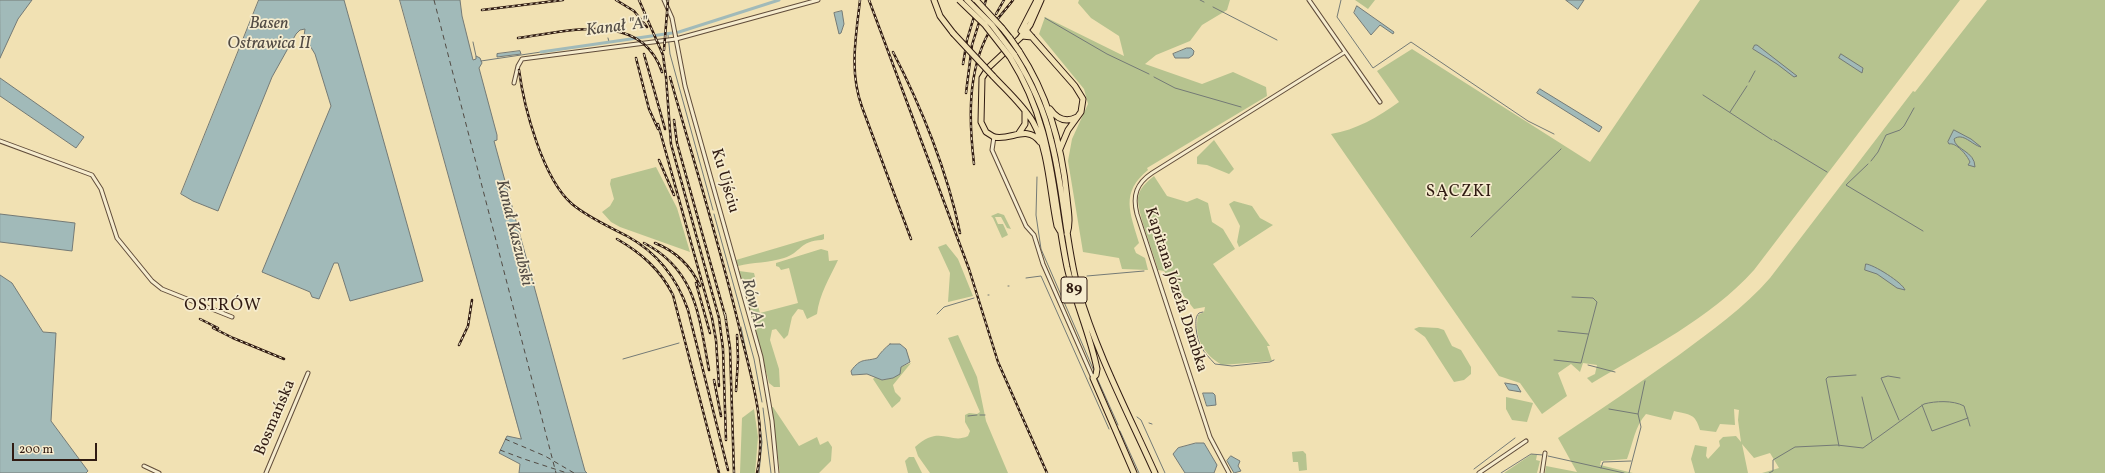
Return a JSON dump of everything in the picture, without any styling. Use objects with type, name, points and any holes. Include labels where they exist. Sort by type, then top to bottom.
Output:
[{"type":"main road","name":"89","points":[[934,0],[940,16],[1025,112],[1036,128],[1041,144],[1057,226],[1061,232],[1072,287],[1088,333],[1088,340],[1097,369],[1096,375],[1093,378]]},
{"type":"main road","points":[[959,0],[985,25],[1012,56],[1031,96],[1043,129],[1051,163],[1061,232]]},
{"type":"main road","points":[[967,0],[992,25],[1037,96],[1049,131],[1056,164],[1067,235]]},
{"type":"main road","name":"89","points":[[976,0],[997,22],[1019,51],[1037,82],[1047,106],[1060,150],[1070,226],[1067,235],[1074,272],[1087,315],[1155,473]]},
{"type":"main road","points":[[1037,0],[1022,36],[988,69],[981,82],[981,122],[986,132],[994,137],[1005,138],[1019,133],[1032,135],[1041,144]]},
{"type":"main road","points":[[1016,41],[1034,18],[1041,0]]},
{"type":"main road","points":[[1025,29],[1080,94],[1083,105],[1065,136],[1060,150]]},
{"type":"main road","points":[[1022,36],[1032,37]]},
{"type":"main road","points":[[1047,106],[1054,115],[1062,120],[1070,120],[1078,116]]},
{"type":"main road","points":[[1019,133],[1025,124],[1025,112]]},
{"type":"main road","points":[[1093,378],[1134,473]]},
{"type":"street","name":"Ku Ujściu","points":[[664,0],[672,18],[685,86],[762,362],[772,425],[777,473]]},
{"type":"street","points":[[514,84],[518,66],[522,59],[670,40],[676,37],[818,0]]},
{"type":"street","points":[[1309,0],[1380,102]]},
{"type":"street","name":"Kapitana Józefa Dambka","points":[[1229,473],[1206,426],[1137,214],[1134,195],[1141,182],[1152,173],[1345,52]]},
{"type":"street","points":[[994,137],[992,150],[1026,226],[1034,235],[1043,264],[1093,378]]},
{"type":"street","points":[[0,141],[92,175],[101,189],[117,238],[152,281],[162,289],[232,318]]},
{"type":"street","name":"Bosmańska","points":[[266,473],[308,373]]},
{"type":"street","points":[[1480,473],[1526,441]]},
{"type":"street","points":[[1542,473],[1545,453]]},
{"type":"street","points":[[144,466],[159,473]]},
{"type":"green space","points":[[1079,0],[1230,0],[1227,10],[1202,25],[1190,41],[1156,55],[1145,64],[1202,84],[1233,72],[1266,87],[1267,96],[1147,168],[1148,170],[1139,178],[1130,195],[1131,212],[1139,243],[1134,248],[1136,253],[1145,258],[1148,270],[1122,269],[1119,258],[1083,252],[1068,161],[1072,139],[1088,104],[1084,89],[1039,34],[1045,17],[1124,56],[1119,36],[1091,18],[1078,3]]},
{"type":"green space","points":[[1355,0],[1375,0],[1368,9]]},
{"type":"green space","points":[[1700,0],[1960,0],[1754,270],[1737,288],[1718,304],[1678,332],[1592,383],[1587,378],[1595,374],[1597,365],[1583,363],[1580,372],[1571,364],[1558,373],[1567,396],[1542,414],[1520,383],[1499,376],[1331,134],[1358,126],[1383,113],[1399,102],[1377,71],[1412,49],[1590,162]]},
{"type":"green space","points":[[1987,0],[2105,0],[2105,473],[1762,473],[1779,468],[1770,453],[1754,458],[1742,444],[1748,473],[1695,473],[1691,459],[1695,445],[1707,447],[1706,456],[1708,459],[1720,446],[1719,441],[1723,437],[1736,436],[1741,442],[1738,420],[1739,410],[1734,409],[1735,425],[1720,424],[1716,432],[1700,430],[1696,420],[1684,413],[1674,411],[1671,420],[1646,414],[1639,424],[1627,459],[1601,461],[1600,465],[1633,473],[1545,473],[1546,466],[1577,472],[1558,438],[1679,355],[1727,319],[1760,289],[1913,91],[1915,92]]},
{"type":"green space","points":[[1214,140],[1234,169],[1229,174],[1207,165],[1197,164],[1197,157]]},
{"type":"green space","points":[[656,167],[677,208],[690,252],[620,227],[611,222],[602,212],[610,206],[614,199],[610,184],[611,179]]},
{"type":"green space","points":[[1154,176],[1167,196],[1187,202],[1197,198],[1208,203],[1212,222],[1223,229],[1235,249],[1213,264],[1270,346],[1267,346],[1272,361],[1222,365],[1210,356],[1201,344],[1197,331],[1197,323],[1198,315],[1204,312],[1205,307],[1194,309],[1164,271],[1158,270],[1140,213],[1138,198],[1140,191]]},
{"type":"green space","points":[[1234,201],[1252,206],[1260,218],[1273,225],[1239,247],[1237,242],[1240,226],[1229,204]]},
{"type":"green space","points":[[998,213],[1004,215],[1011,229],[1007,228],[1001,217],[995,217],[998,224],[1003,224],[1008,235],[1002,238],[991,216]]},
{"type":"green space","points":[[824,234],[824,239],[804,245],[790,256],[784,258],[738,266],[736,260]]},
{"type":"green space","points":[[946,244],[958,259],[973,296],[948,302],[950,273],[938,247]]},
{"type":"green space","points":[[821,249],[828,251],[829,261],[838,260],[822,293],[817,314],[807,319],[803,310],[798,309],[792,317],[788,335],[784,339],[776,329],[772,330],[770,340],[779,369],[780,387],[774,387],[769,383],[748,300],[755,296],[760,313],[798,303],[789,268],[781,270],[776,266],[776,263]]},
{"type":"green space","points":[[739,271],[754,273],[755,277],[751,279],[754,289],[745,291]]},
{"type":"green space","points":[[1419,327],[1438,328],[1444,330],[1452,346],[1461,350],[1471,367],[1471,374],[1464,380],[1454,382],[1425,337],[1414,329]]},
{"type":"green space","points":[[958,335],[977,377],[986,421],[1008,473],[930,473],[918,456],[915,447],[931,437],[944,436],[962,438],[968,436],[970,431],[965,422],[965,415],[969,413],[977,414],[980,412],[948,338]]},
{"type":"green space","points":[[911,363],[893,385],[895,392],[901,398],[900,401],[892,408],[873,379],[875,377],[882,380],[893,378],[901,367]]},
{"type":"green space","points":[[1506,397],[1533,403],[1527,422],[1512,420],[1506,409]]},
{"type":"green space","points":[[771,407],[773,407],[799,446],[817,437],[820,445],[828,441],[832,447],[831,461],[819,473],[780,473]]},
{"type":"green space","points":[[754,409],[758,437],[755,473],[740,473],[742,418]]},
{"type":"green space","points":[[1303,451],[1306,454],[1307,470],[1299,471],[1298,462],[1293,462],[1292,452]]},
{"type":"green space","points":[[1532,454],[1537,455],[1536,460],[1540,461],[1537,473],[1504,473]]},
{"type":"green space","points":[[909,457],[914,457],[922,473],[908,473],[905,461]]},
{"type":"water","points":[[0,0],[32,0],[18,19],[0,58]]},
{"type":"water","name":"Basen Ostrawica II","points":[[259,0],[344,0],[423,281],[350,301],[338,263],[334,263],[319,299],[312,297],[310,292],[262,272],[331,106],[315,54],[304,36],[305,29],[300,30],[296,34],[272,77],[218,211],[193,201],[181,194]]},
{"type":"water","name":"Kanał Kaszubski","points":[[400,0],[460,0],[462,16],[473,60],[476,59],[476,56],[480,58],[482,63],[479,68],[497,135],[497,140],[494,141],[585,471],[587,473],[519,473],[520,464],[499,453],[507,436],[521,439]]},
{"type":"water","points":[[1566,0],[1584,0],[1578,9]]},
{"type":"water","points":[[1357,6],[1394,32],[1393,34],[1380,25],[1371,35],[1354,13]]},
{"type":"water","points":[[842,11],[844,24],[841,33],[839,34],[834,13]]},
{"type":"water","points":[[1755,45],[1797,76],[1794,77],[1753,49]]},
{"type":"water","points":[[1187,48],[1191,48],[1194,51],[1193,55],[1189,58],[1175,58],[1173,54]]},
{"type":"water","points":[[520,51],[521,54],[497,57],[497,54]]},
{"type":"water","points":[[1841,54],[1863,68],[1862,73],[1839,58]]},
{"type":"water","points":[[0,78],[84,137],[76,148],[0,96]]},
{"type":"water","points":[[1540,89],[1602,127],[1599,132],[1537,93]]},
{"type":"water","points":[[1954,130],[1971,139],[1981,147],[1961,137],[1954,139],[1958,146],[1972,157],[1975,167],[1968,165],[1970,162],[1961,150],[1955,145],[1949,144],[1948,142]]},
{"type":"water","points":[[0,214],[75,223],[72,251],[0,242]]},
{"type":"water","points":[[1866,264],[1887,274],[1899,283],[1905,290],[1897,288],[1877,274],[1865,270]]},
{"type":"water","points":[[0,275],[12,283],[43,332],[56,333],[51,421],[88,471],[86,473],[0,473]]},
{"type":"water","points":[[890,344],[900,344],[906,349],[910,362],[901,367],[900,374],[893,378],[882,380],[867,374],[852,375],[851,371],[860,362],[877,358]]},
{"type":"water","points":[[1505,383],[1517,385],[1521,392],[1509,390]]},
{"type":"water","points":[[1203,393],[1213,393],[1215,395],[1216,405],[1207,406]]},
{"type":"water","points":[[1196,443],[1204,443],[1217,465],[1214,473],[1185,473],[1173,454],[1178,448]]},
{"type":"water","points":[[1231,456],[1240,461],[1238,466],[1241,471],[1234,473],[1227,461]]},
{"type":"waterway","name":"Kanał \"A\"","points":[[541,52],[679,32],[779,0]]},
{"type":"waterway","points":[[1200,0],[1204,2]]},
{"type":"waterway","points":[[1341,0],[1337,17],[1373,68],[1411,42],[1528,121],[1554,134]]},
{"type":"waterway","points":[[1213,7],[1277,40]]},
{"type":"waterway","points":[[1045,18],[1107,54],[1149,74]]},
{"type":"waterway","name":"Rów A1","points":[[668,35],[670,54],[713,210]]},
{"type":"waterway","name":"Kanał \"A\"","points":[[608,38],[609,42]]},
{"type":"waterway","points":[[473,42],[476,56]]},
{"type":"waterway","name":"Kanał \"A\"","points":[[481,61],[541,52]]},
{"type":"waterway","points":[[1749,82],[1755,71]]},
{"type":"waterway","points":[[1154,77],[1175,88],[1241,107]]},
{"type":"waterway","points":[[1730,112],[1747,86]]},
{"type":"waterway","points":[[1703,95],[1772,140]]},
{"type":"waterway","points":[[1871,161],[1878,152],[1886,135],[1900,130],[1904,126],[1914,108]]},
{"type":"waterway","points":[[1774,140],[1827,172]]},
{"type":"waterway","points":[[1471,237],[1561,149]]},
{"type":"waterway","points":[[1868,164],[1846,185],[1923,231]]},
{"type":"waterway","points":[[1037,177],[1036,215],[1041,249],[1094,371]]},
{"type":"waterway","name":"Rów A1","points":[[714,214],[754,359],[762,402]]},
{"type":"waterway","points":[[1087,276],[1144,271]]},
{"type":"waterway","points":[[1026,278],[1041,276],[1109,429]]},
{"type":"waterway","points":[[1554,360],[1581,363],[1597,302],[1593,298],[1572,297]]},
{"type":"waterway","points":[[937,314],[944,307],[974,298]]},
{"type":"waterway","points":[[1203,312],[1199,313],[1196,318],[1198,339],[1202,348],[1215,364],[1232,366],[1270,362],[1274,360]]},
{"type":"waterway","points":[[741,327],[757,403]]},
{"type":"waterway","points":[[1558,331],[1588,334]]},
{"type":"waterway","points":[[623,359],[679,343]]},
{"type":"waterway","points":[[1588,365],[1615,372]]},
{"type":"waterway","points":[[1839,446],[1826,379],[1828,377],[1856,375]]},
{"type":"waterway","points":[[1899,420],[1881,378],[1888,376],[1900,378]]},
{"type":"waterway","points":[[1097,378],[1118,425]]},
{"type":"waterway","points":[[1629,473],[1641,427],[1638,414],[1645,381]]},
{"type":"waterway","points":[[1862,397],[1872,440]]},
{"type":"waterway","points":[[1769,473],[1773,471],[1773,460],[1795,447],[1837,445],[1863,448],[1924,404],[1933,402],[1960,404],[1964,406],[1970,426]]},
{"type":"waterway","points":[[1922,405],[1932,431],[1968,418]]},
{"type":"waterway","points":[[758,408],[762,442],[759,473]]},
{"type":"waterway","name":"Rów A1","points":[[763,408],[771,473]]},
{"type":"waterway","points":[[1609,409],[1638,414]]},
{"type":"waterway","points":[[968,416],[977,415]]},
{"type":"waterway","points":[[980,415],[985,415]]},
{"type":"waterway","points":[[1137,417],[1141,420],[1165,473]]},
{"type":"waterway","points":[[1120,431],[1139,473]]},
{"type":"waterway","points":[[1474,469],[1515,438]]},
{"type":"waterway","points":[[1501,473],[1531,454],[1543,455]]},
{"type":"waterway","points":[[1548,456],[1624,473]]},
{"type":"waterway","points":[[1601,468],[1603,462],[1631,461]]},
{"type":"ferry route","points":[[434,0],[556,473]]},
{"type":"ferry route","points":[[505,439],[545,456],[574,473]]},
{"type":"ferry route","points":[[500,450],[567,473]]},
{"type":"railway","points":[[482,10],[563,0]]},
{"type":"railway","points":[[616,0],[634,11],[647,27]]},
{"type":"railway","points":[[639,0],[663,55],[671,144],[719,318],[723,349],[726,440]]},
{"type":"railway","points":[[664,50],[668,0]]},
{"type":"railway","points":[[860,0],[855,41],[855,67],[858,94],[911,239]]},
{"type":"railway","points":[[869,0],[969,269],[998,362],[1047,473]]},
{"type":"railway","points":[[963,64],[967,40],[979,0]]},
{"type":"railway","points":[[966,93],[972,45],[986,0]]},
{"type":"railway","points":[[996,14],[1004,0]]},
{"type":"railway","points":[[974,164],[971,131],[971,97],[977,63],[982,47],[991,28],[1013,0]]},
{"type":"railway","points":[[518,38],[579,30],[600,29],[620,32],[637,39],[652,52],[662,72]]},
{"type":"railway","points":[[893,52],[914,95],[941,164],[955,210],[960,233]]},
{"type":"railway","points":[[644,54],[665,129]]},
{"type":"railway","points":[[636,58],[649,109],[658,129]]},
{"type":"railway","points":[[519,70],[525,103],[536,142],[552,178],[562,193],[572,204],[585,214],[627,236],[647,250],[664,267],[678,287],[688,310],[728,470]]},
{"type":"railway","points":[[670,77],[725,270],[754,386],[760,439],[760,456],[757,473]]},
{"type":"railway","points":[[674,120],[677,143],[726,319]]},
{"type":"railway","points":[[658,124],[712,318],[716,340],[719,386]]},
{"type":"railway","points":[[659,160],[674,195]]},
{"type":"railway","points":[[617,239],[649,262],[662,277],[673,295],[719,473]]},
{"type":"railway","points":[[644,243],[662,254],[675,267],[685,281],[693,297],[698,314],[709,370]]},
{"type":"railway","points":[[655,243],[669,250],[682,260],[692,272],[700,286]]},
{"type":"railway","points":[[696,283],[710,333]]},
{"type":"railway","points":[[459,345],[468,326],[472,300]]},
{"type":"railway","points":[[725,314],[730,348],[734,473]]},
{"type":"railway","points":[[200,319],[218,328]]},
{"type":"railway","points":[[213,328],[284,359]]},
{"type":"railway","points":[[736,391],[738,359],[737,335]]},
{"type":"railway","points":[[714,380],[721,416]]},
{"type":"district","name":"SĄCZKI","points":[[1459,193]]},
{"type":"district","name":"OSTRÓW","points":[[223,307]]}]
